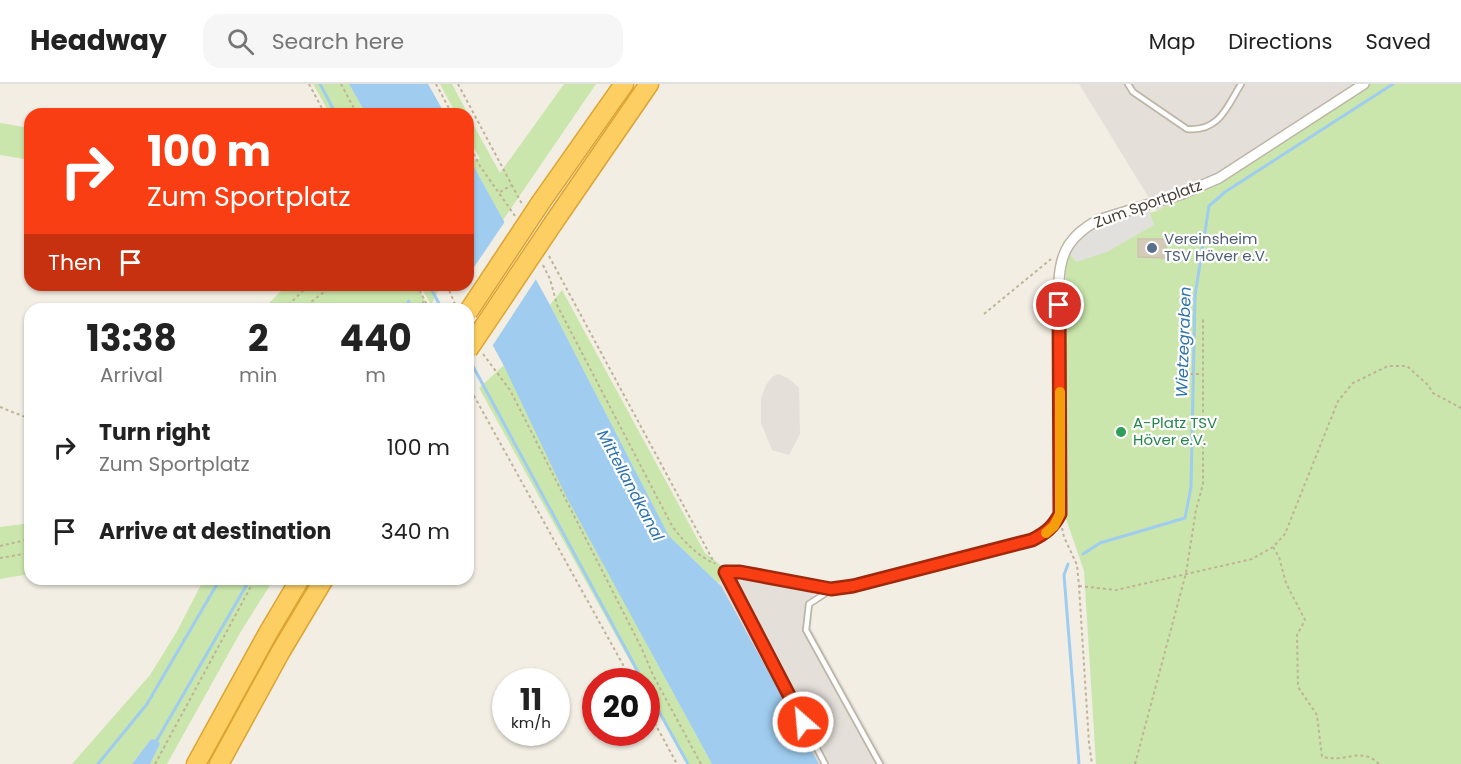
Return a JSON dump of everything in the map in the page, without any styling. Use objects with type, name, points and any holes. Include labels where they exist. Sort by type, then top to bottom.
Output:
[{"type":"highway","points":[[473,303],[533,205],[624,84]]},
{"type":"highway","points":[[474,341],[649,84]]},
{"type":"highway","points":[[196,764],[296,585]]},
{"type":"highway","points":[[219,764],[320,585]]},
{"type":"street","name":"Zum Sportplatz","points":[[1065,248],[1087,226],[1098,220],[1182,194],[1219,177],[1364,84]]},
{"type":"street","points":[[725,572],[740,572],[831,589],[877,582],[1032,540],[1045,534],[1054,526],[1060,514],[1059,273],[1065,248]]},
{"type":"lane","points":[[1128,84],[1133,92],[1178,123],[1187,129],[1196,130],[1206,128],[1217,121],[1241,84]]},
{"type":"lane","points":[[725,572],[825,764]]},
{"type":"lane","points":[[831,589],[809,604],[806,630],[880,764]]},
{"type":"path","points":[[309,84],[322,108]]},
{"type":"path","points":[[341,84],[354,108]]},
{"type":"path","points":[[436,84],[449,108]]},
{"type":"path","points":[[458,84],[471,108]]},
{"type":"path","points":[[474,114],[512,185],[533,205]]},
{"type":"path","points":[[474,155],[514,215]]},
{"type":"path","points":[[500,192],[512,185]]},
{"type":"path","points":[[984,314],[1065,248]]},
{"type":"path","points":[[543,264],[557,305],[672,526],[683,541],[699,556],[715,564],[554,268]]},
{"type":"path","points":[[290,303],[303,291]]},
{"type":"path","points":[[310,303],[325,291]]},
{"type":"path","points":[[420,291],[424,301]]},
{"type":"path","points":[[1135,764],[1186,573],[1203,484],[1203,319]]},
{"type":"path","points":[[485,359],[499,373],[510,390],[642,649],[653,675],[701,764]]},
{"type":"path","points":[[1079,586],[1116,590],[1252,559],[1273,547],[1285,534],[1338,401],[1353,383],[1388,366],[1407,366],[1428,385],[1433,393],[1461,408]]},
{"type":"path","points":[[1178,374],[1203,374]]},
{"type":"path","points":[[474,396],[625,668]]},
{"type":"path","points":[[0,407],[24,417]]},
{"type":"path","points":[[1060,514],[1064,537],[1077,565],[1092,764]]},
{"type":"path","points":[[0,546],[24,540]]},
{"type":"path","points":[[1273,547],[1279,557],[1286,583],[1305,620],[1297,635],[1298,687],[1317,715],[1323,757],[1344,759],[1359,755],[1371,756],[1379,764]]},
{"type":"path","points":[[0,558],[24,554]]},
{"type":"path","points":[[156,764],[252,585]]},
{"type":"path","points":[[660,732],[678,764]]},
{"type":"shaded area","points":[[1079,84],[1366,84],[1157,211]]},
{"type":"shaded area","points":[[1149,211],[1154,225],[1107,252],[1076,262],[1066,249],[1096,222]]},
{"type":"shaded area","points":[[778,374],[788,378],[799,388],[800,434],[789,455],[772,450],[761,423],[761,398],[766,385],[772,377]]},
{"type":"shaded area","points":[[732,574],[814,588],[811,628],[887,764],[819,764],[718,583]]},
{"type":"green space","points":[[313,84],[349,84],[363,108],[327,108]]},
{"type":"green space","points":[[440,84],[452,84],[465,108],[453,108]]},
{"type":"green space","points":[[564,84],[596,84],[503,220],[474,167],[474,160],[480,159],[474,148],[474,126],[500,173]]},
{"type":"green space","points":[[1366,84],[1461,84],[1461,764],[1096,764],[1084,571],[1064,513],[1066,271],[1069,253],[1097,225],[1157,211]]},
{"type":"green space","points":[[0,123],[24,127],[24,159],[0,155]]},
{"type":"green space","points":[[562,290],[705,553],[732,574],[718,583],[669,536],[550,305]]},
{"type":"green space","points":[[281,291],[420,291],[426,303],[269,303]]},
{"type":"green space","points":[[423,291],[438,291],[432,303]]},
{"type":"green space","points":[[504,365],[567,496],[712,764],[687,764],[660,714],[660,668],[634,668],[479,388]]},
{"type":"green space","points":[[24,524],[24,575],[0,579],[0,527]]},
{"type":"green space","points":[[201,585],[270,585],[240,633],[167,764],[150,764],[160,744],[151,739],[132,764],[72,764],[150,675],[176,633]]},
{"type":"water","points":[[349,84],[428,84],[442,108],[363,108]]},
{"type":"water","name":"Mittellandkanal","points":[[474,167],[550,305],[669,536],[721,586],[819,764],[712,764],[566,496],[504,366],[474,311],[474,303],[470,303],[463,291],[474,291]]},
{"type":"water","points":[[151,739],[157,740],[160,744],[150,764],[132,764]]},
{"type":"pier","points":[[506,220],[538,276],[491,348],[474,317],[474,303],[466,303],[460,291],[474,291],[474,267]]},
{"type":"building","name":"Vereinsheim TSV Höver e.V.","points":[[1138,239],[1166,239],[1166,258],[1138,257]]},
{"type":"waterway","points":[[320,84],[333,108]]},
{"type":"waterway","name":"Wietzegraben","points":[[1083,554],[1100,543],[1185,518],[1191,487],[1195,296],[1209,206],[1225,192],[1393,84]]},
{"type":"waterway","points":[[432,291],[439,303]]},
{"type":"waterway","points":[[474,368],[636,668]]},
{"type":"waterway","name":"Wietzegraben","points":[[1068,564],[1064,575],[1079,764]]},
{"type":"waterway","points":[[98,764],[147,704],[216,585]]},
{"type":"waterway","points":[[157,740],[247,585]]},
{"type":"waterway","points":[[660,713],[688,764]]},
{"type":"slow traffic","points":[[1046,533],[1054,526],[1060,514],[1060,392]]},
{"type":"place","name":"Vereinsheim TSV Höver e.V.","points":[[1152,248]]},
{"type":"place","name":"A-Platz TSV Höver e.V.","points":[[1121,432]]},
{"type":"route","points":[[803,722],[725,572],[740,572],[831,589],[877,582],[1032,540],[1045,534],[1054,526],[1060,514],[1059,305]]}]
